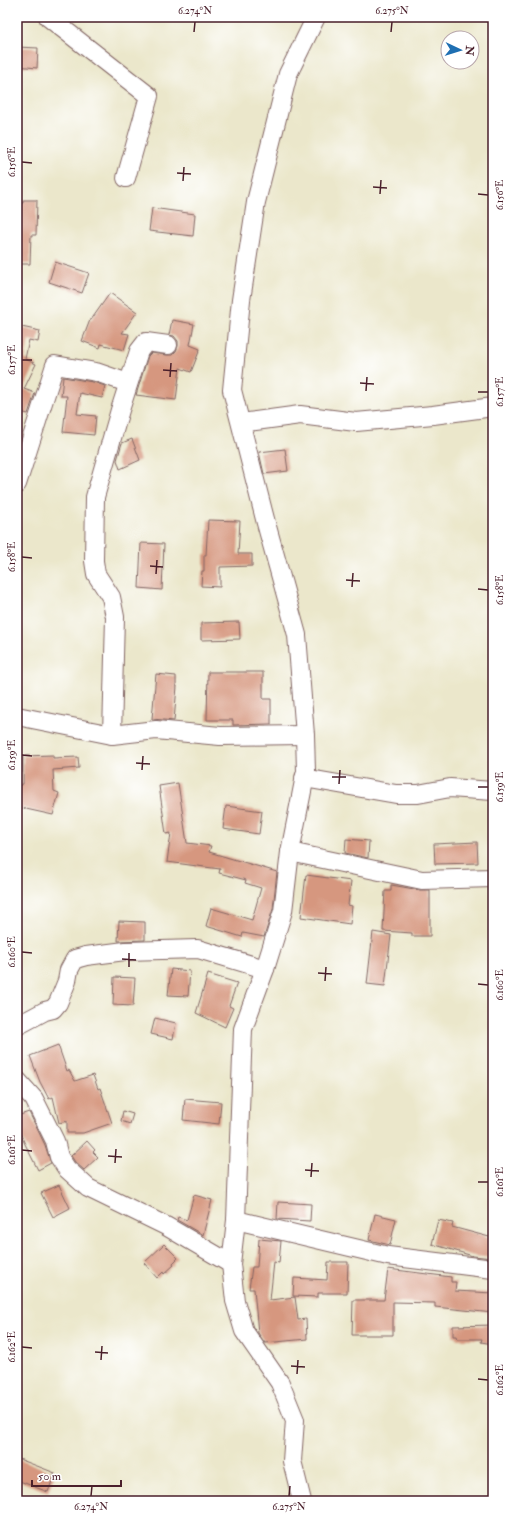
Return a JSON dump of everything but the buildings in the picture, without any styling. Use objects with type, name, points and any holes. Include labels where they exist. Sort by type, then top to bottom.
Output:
[{"type":"street","points":[[48,17],[149,96],[126,178]]},
{"type":"street","points":[[302,1501],[292,1461],[295,1420],[280,1383],[244,1331],[235,1301],[231,1264],[236,1220],[243,1029],[265,969],[283,911],[290,852],[306,770],[305,735],[297,635],[266,523],[232,390],[241,300],[256,202],[288,74],[316,17]]},
{"type":"street","points":[[112,735],[115,617],[111,597],[96,574],[94,561],[95,497],[128,383],[139,351],[146,342],[168,345]]},
{"type":"street","points":[[17,484],[54,365],[96,372],[128,383]]},
{"type":"street","points":[[241,424],[300,415],[356,422],[433,415],[493,407]]},
{"type":"street","points":[[17,716],[112,735],[156,730],[220,736],[305,735]]},
{"type":"street","points":[[304,778],[396,794],[418,794],[450,788],[493,792]]},
{"type":"street","points":[[290,852],[422,880],[493,878]]},
{"type":"street","points":[[17,1026],[53,1009],[58,1003],[62,994],[69,970],[75,959],[86,956],[125,951],[198,949],[265,969]]},
{"type":"street","points":[[17,1080],[34,1099],[55,1142],[59,1157],[67,1169],[88,1188],[166,1226],[231,1264]]},
{"type":"street","points":[[236,1220],[388,1256],[493,1269]]}]
